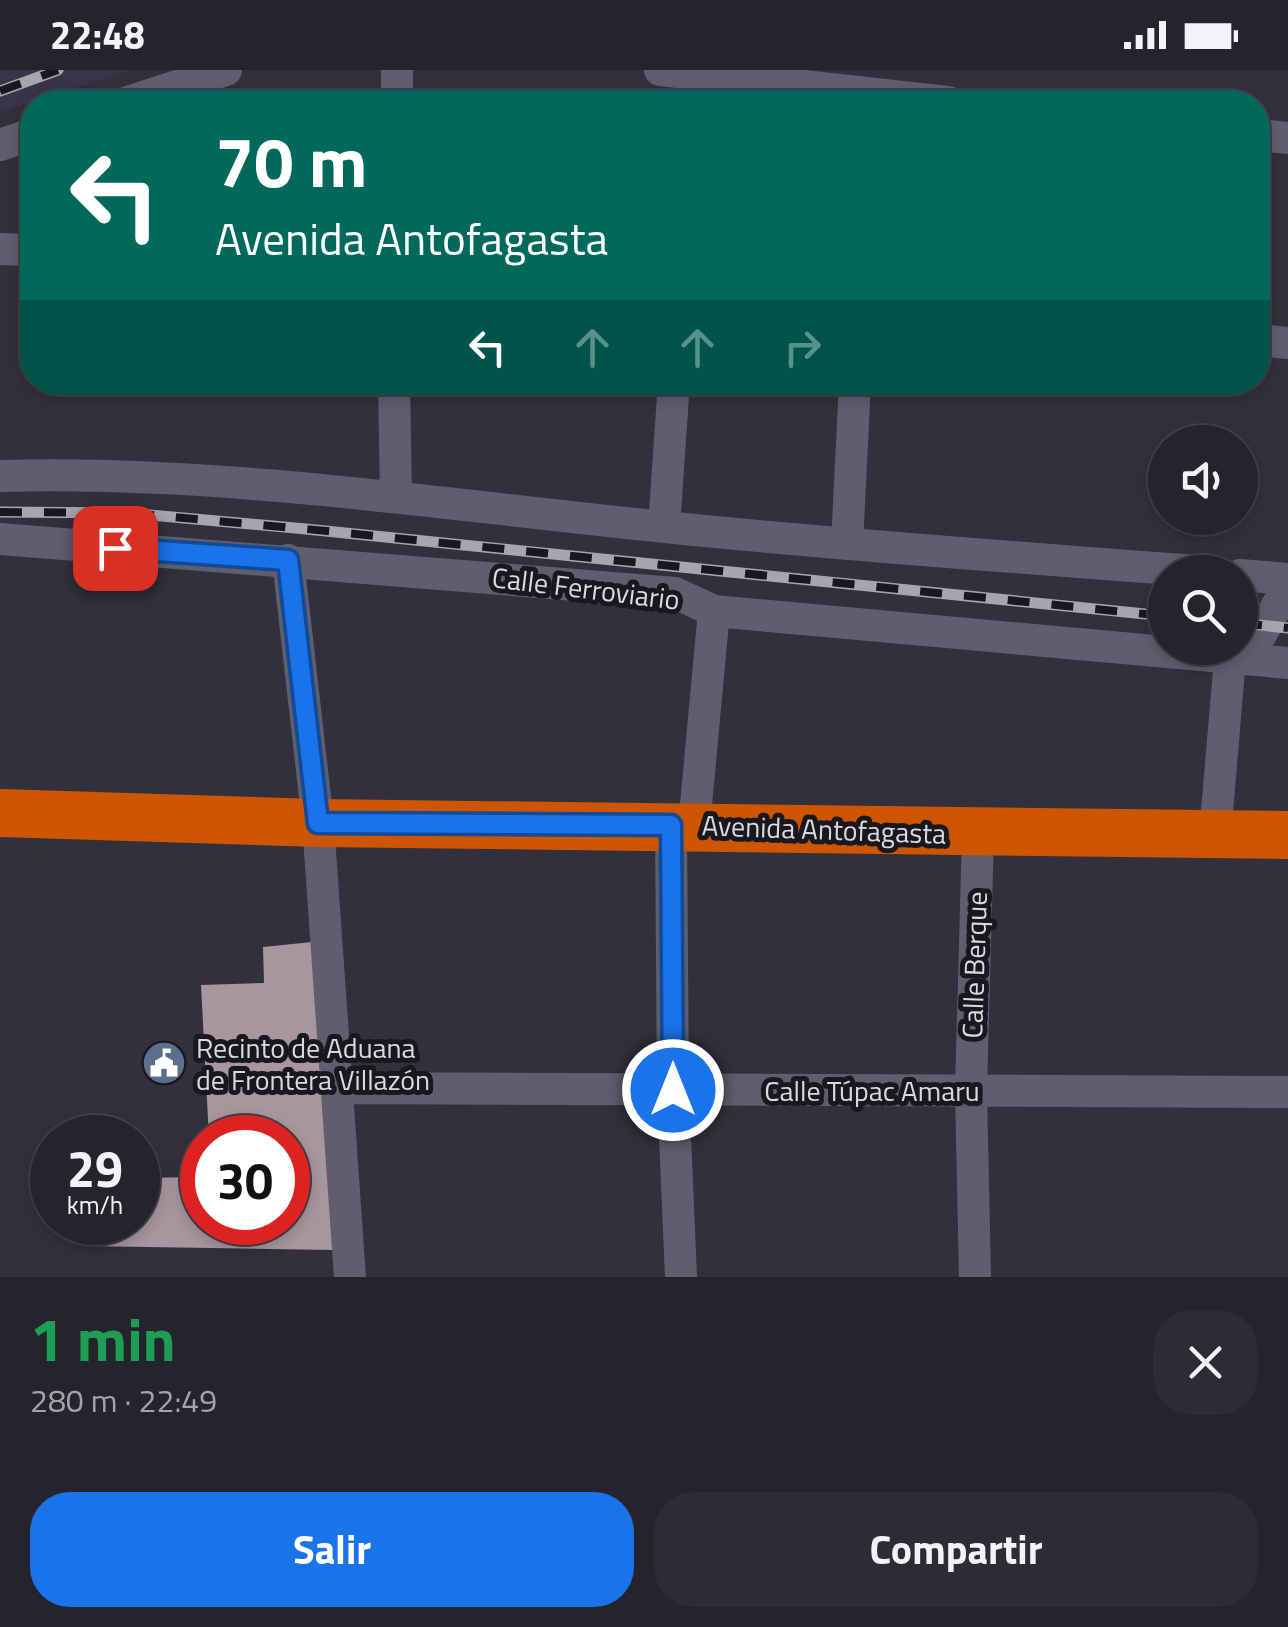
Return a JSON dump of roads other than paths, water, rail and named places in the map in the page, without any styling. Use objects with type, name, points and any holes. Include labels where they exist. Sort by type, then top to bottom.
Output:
[{"type":"highway","name":"Avenida Antofagasta","points":[[0,812],[318,823],[1288,835]]},
{"type":"street","points":[[165,90],[226,70]]},
{"type":"street","points":[[660,70],[692,82],[877,89]]},
{"type":"street","points":[[394,395],[396,496]]},
{"type":"street","points":[[664,527],[673,395]]},
{"type":"street","points":[[847,544],[854,395]]},
{"type":"street","points":[[0,476],[106,473],[396,496],[664,527],[1148,567]]},
{"type":"street","name":"Calle Ferroviario","points":[[0,540],[675,593],[714,610],[1148,650]]},
{"type":"street","points":[[288,560],[318,823],[350,1277]]},
{"type":"street","points":[[1258,578],[1288,582],[1258,628]]},
{"type":"street","points":[[681,1277],[673,1090],[683,825],[714,610]]},
{"type":"street","name":"Calle Ferroviario","points":[[1258,660],[1288,663]]},
{"type":"street","points":[[1215,835],[1237,665]]},
{"type":"street","name":"Calle Berque","points":[[975,1277],[971,1090],[978,833]]},
{"type":"street","name":"Calle Túpac Amaru","points":[[336,1088],[1288,1092]]},
{"type":"railway","points":[[0,91],[58,70]]},
{"type":"railway","points":[[0,512],[128,513],[1148,614]]},
{"type":"railway","points":[[1258,625],[1288,628]]},
{"type":"place","name":"Recinto de Aduana de Frontera Villazón","points":[[164,1063]]}]
